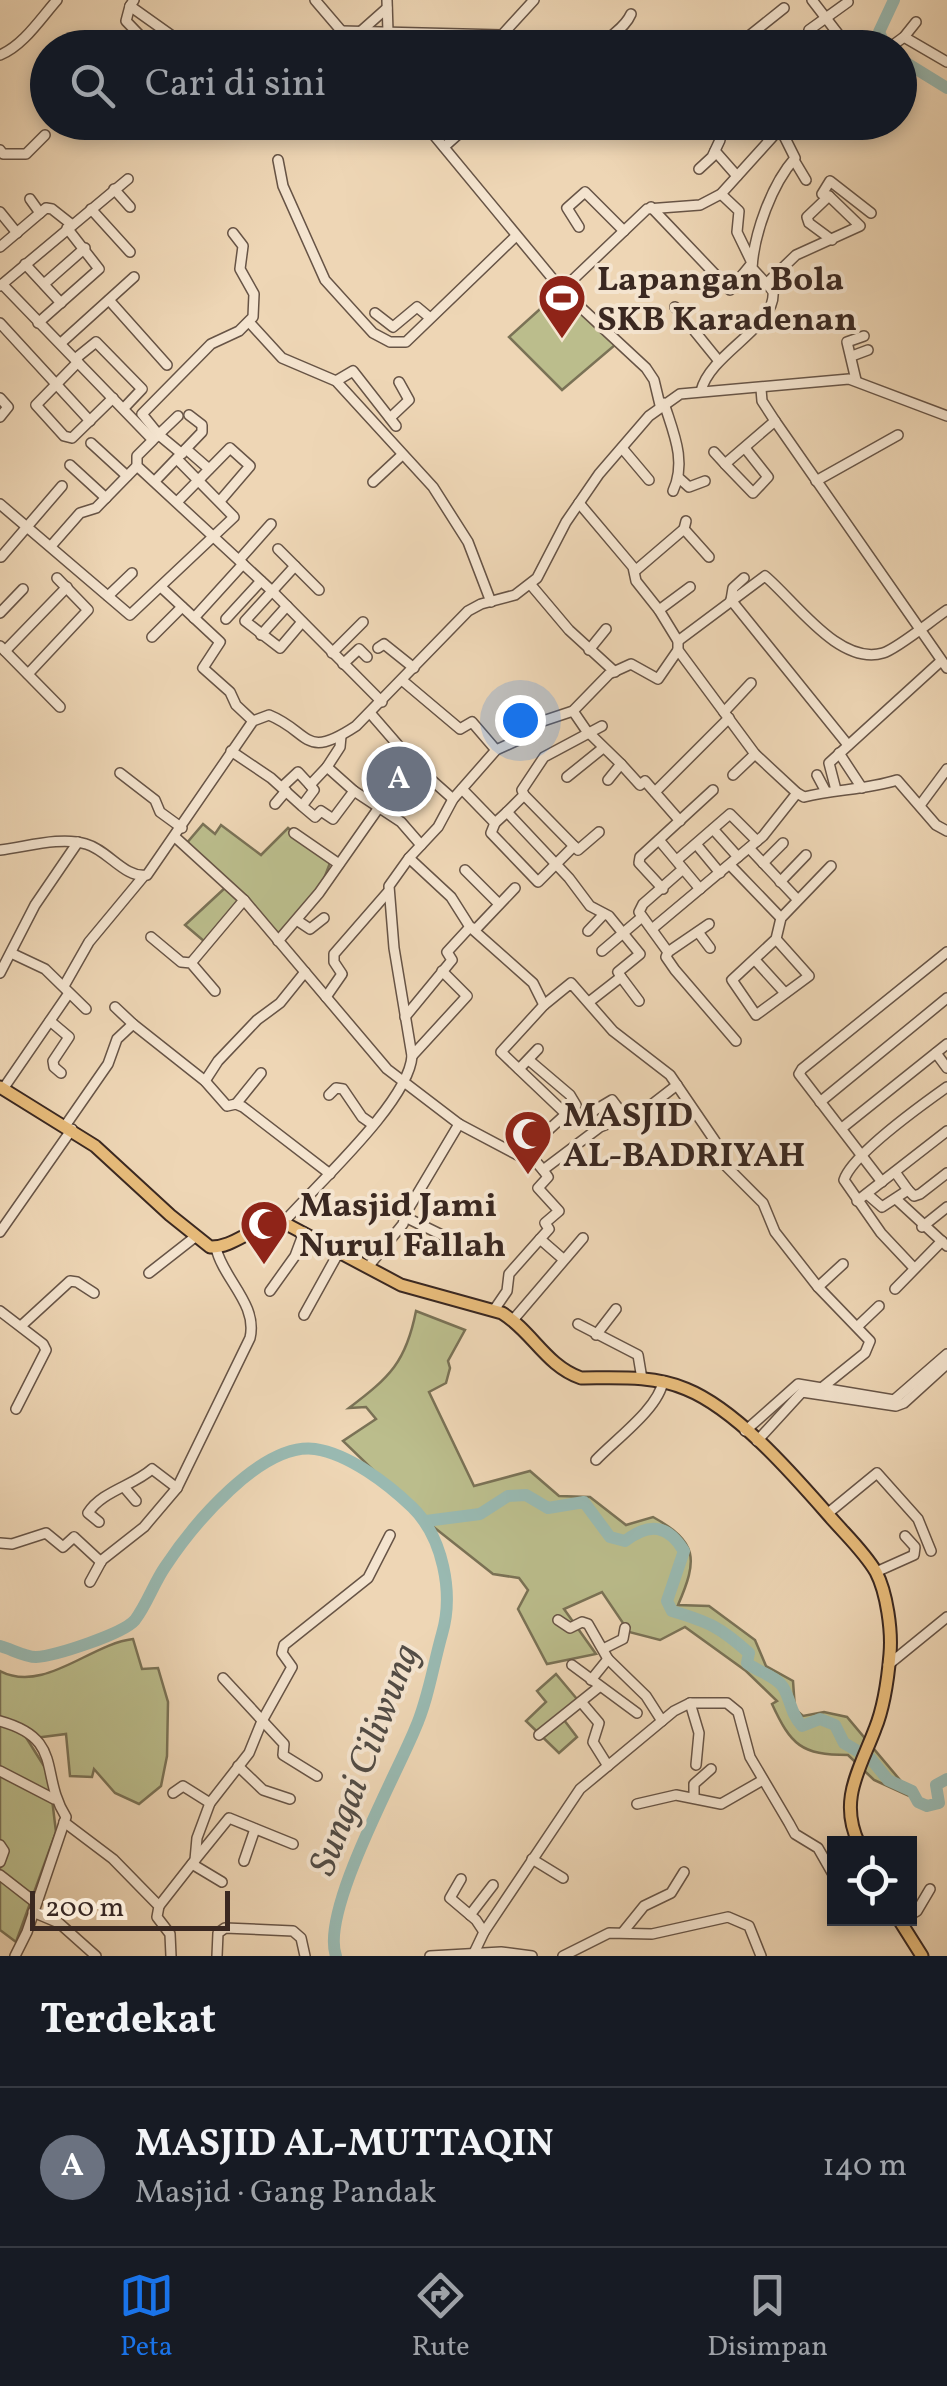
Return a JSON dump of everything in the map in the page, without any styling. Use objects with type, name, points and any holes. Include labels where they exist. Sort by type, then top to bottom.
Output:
[{"type":"main road","points":[[1,1088],[95,1146],[195,1237],[216,1248],[260,1227],[282,1224],[417,1291],[493,1306],[571,1374],[580,1378],[663,1382],[706,1400],[757,1441],[790,1471],[876,1572],[889,1627],[888,1665],[881,1709],[857,1768],[848,1809],[856,1836]]},
{"type":"main road","points":[[907,1926],[922,1956]]},
{"type":"street","points":[[31,30],[57,0]]},
{"type":"street","points":[[316,0],[341,30]]},
{"type":"street","points":[[507,30],[534,0]]},
{"type":"street","points":[[812,0],[836,30]]},
{"type":"street","points":[[809,30],[848,2]]},
{"type":"street","points":[[135,30],[126,21],[132,3],[165,30]]},
{"type":"street","points":[[362,30],[387,4]]},
{"type":"street","points":[[387,4],[391,30]]},
{"type":"street","points":[[756,30],[784,8]]},
{"type":"street","points":[[618,30],[627,24],[631,14]]},
{"type":"street","points":[[910,30],[916,22]]},
{"type":"street","points":[[0,55],[6,54],[30,31]]},
{"type":"street","points":[[917,45],[947,62]]},
{"type":"street","points":[[1,153],[26,154],[40,140]]},
{"type":"street","points":[[438,140],[562,290],[646,368],[654,380],[679,454],[679,478],[673,490]]},
{"type":"street","points":[[444,147],[452,140]]},
{"type":"street","points":[[698,170],[716,151],[720,140]]},
{"type":"street","points":[[562,290],[650,207],[700,205],[721,194],[767,140]]},
{"type":"street","points":[[650,207],[728,290],[752,263],[778,178],[794,160],[788,140]]},
{"type":"street","points":[[716,151],[737,176]]},
{"type":"street","points":[[278,160],[283,186],[322,273],[372,334],[402,344],[516,236]]},
{"type":"street","points":[[794,160],[806,180]]},
{"type":"street","points":[[128,178],[1,284],[156,437],[209,470]]},
{"type":"street","points":[[766,284],[796,255],[860,226],[821,191],[831,180],[871,212]]},
{"type":"street","points":[[114,190],[130,206]]},
{"type":"street","points":[[578,227],[567,208],[585,192],[624,230]]},
{"type":"street","points":[[702,391],[704,378],[756,326],[774,294],[754,272],[738,232],[738,211],[721,194]]},
{"type":"street","points":[[829,196],[808,216],[810,223],[832,240]]},
{"type":"street","points":[[30,199],[40,213]]},
{"type":"street","points":[[0,247],[50,208],[69,226],[99,269],[38,323]]},
{"type":"street","points":[[91,208],[130,252]]},
{"type":"street","points":[[0,212],[17,233]]},
{"type":"street","points":[[156,437],[142,419],[143,412],[211,344],[250,323],[255,298],[240,269],[243,246],[233,233]]},
{"type":"street","points":[[44,284],[85,248]]},
{"type":"street","points":[[25,264],[61,303]]},
{"type":"street","points":[[61,342],[134,277]]},
{"type":"street","points":[[108,300],[167,365]]},
{"type":"street","points":[[334,311],[344,302]]},
{"type":"street","points":[[375,313],[393,327],[417,307],[429,317]]},
{"type":"street","points":[[675,307],[718,360]]},
{"type":"street","points":[[0,323],[90,421]]},
{"type":"street","points":[[250,323],[282,358],[336,381],[440,495],[468,542],[492,602]]},
{"type":"street","points":[[856,380],[848,342],[864,336]]},
{"type":"street","points":[[113,398],[68,439],[37,408],[37,402],[96,342],[142,388],[124,408]]},
{"type":"street","points":[[852,356],[868,350]]},
{"type":"street","points":[[336,381],[354,371],[393,422],[409,400],[399,382]]},
{"type":"street","points":[[1,1088],[50,1022],[74,965],[112,911],[153,871],[253,721],[270,715],[306,741],[317,743],[341,736],[371,714],[468,612],[515,595],[531,584],[544,570],[579,502],[662,404],[680,394],[702,391],[856,380],[947,416]]},
{"type":"street","points":[[761,389],[762,401],[774,420],[944,664],[827,766],[830,790]]},
{"type":"street","points":[[0,398],[8,407],[0,417]]},
{"type":"street","points":[[51,546],[83,510],[92,510],[127,476],[136,466],[136,456],[184,415],[203,429],[155,481]]},
{"type":"street","points":[[725,464],[774,420]]},
{"type":"street","points":[[816,481],[898,434]]},
{"type":"street","points":[[92,443],[127,476]]},
{"type":"street","points":[[178,501],[230,448],[250,466],[220,501]]},
{"type":"street","points":[[622,448],[649,480]]},
{"type":"street","points":[[714,452],[754,493],[768,477],[745,448]]},
{"type":"street","points":[[2,508],[130,614],[234,517],[198,480],[181,454]]},
{"type":"street","points":[[373,482],[402,456]]},
{"type":"street","points":[[70,465],[106,498]]},
{"type":"street","points":[[136,466],[272,590],[382,702]]},
{"type":"street","points":[[679,478],[689,487],[705,481]]},
{"type":"street","points":[[1,557],[62,486]]},
{"type":"street","points":[[579,502],[635,571],[636,581],[659,610],[678,646],[755,754],[797,794],[804,797],[897,780],[936,825],[947,831]]},
{"type":"street","points":[[194,618],[271,524]]},
{"type":"street","points":[[635,571],[685,525],[710,557]]},
{"type":"street","points":[[278,549],[319,590]]},
{"type":"street","points":[[295,566],[245,619],[280,648],[302,622]]},
{"type":"street","points":[[108,596],[132,573]]},
{"type":"street","points":[[326,997],[342,974],[334,954],[388,892],[462,788],[496,750],[518,740],[543,720],[573,712],[609,674],[631,664],[658,679],[678,646],[731,600],[766,576],[793,605],[851,652],[880,654],[896,647],[947,610]]},
{"type":"street","points":[[28,674],[88,610],[58,578]]},
{"type":"street","points":[[744,578],[732,588],[731,600],[848,745]]},
{"type":"street","points":[[226,619],[261,581]]},
{"type":"street","points":[[531,584],[589,650],[615,672]]},
{"type":"street","points":[[60,707],[3,648],[68,587]]},
{"type":"street","points":[[160,587],[220,642],[203,668],[230,692],[236,705],[253,721]]},
{"type":"street","points":[[659,610],[690,587]]},
{"type":"street","points":[[0,614],[23,589]]},
{"type":"street","points":[[261,634],[287,606]]},
{"type":"street","points":[[152,637],[182,607]]},
{"type":"street","points":[[332,653],[363,622]]},
{"type":"street","points":[[589,650],[606,629]]},
{"type":"street","points":[[378,648],[384,644],[414,668]]},
{"type":"street","points":[[343,664],[359,649],[367,657]]},
{"type":"street","points":[[402,681],[462,729],[472,722],[496,750]]},
{"type":"street","points":[[655,792],[751,683]]},
{"type":"street","points":[[573,712],[640,786],[645,781],[680,820]]},
{"type":"street","points":[[371,714],[417,767],[453,800]]},
{"type":"street","points":[[599,832],[578,850],[522,790],[544,757],[602,726]]},
{"type":"street","points":[[310,784],[327,767],[340,746],[341,736]]},
{"type":"street","points":[[567,777],[603,748]]},
{"type":"street","points":[[232,750],[315,817],[322,812],[333,819],[354,790]]},
{"type":"street","points":[[839,753],[861,788]]},
{"type":"street","points":[[733,776],[755,754]]},
{"type":"street","points":[[608,780],[621,764]]},
{"type":"street","points":[[843,765],[861,788]]},
{"type":"street","points":[[327,767],[401,822],[421,844]]},
{"type":"street","points":[[921,804],[947,769]]},
{"type":"street","points":[[120,772],[156,800],[160,812],[244,900],[387,1069],[459,1124],[526,1160],[532,1156]]},
{"type":"street","points":[[275,804],[298,772],[314,790],[302,806]]},
{"type":"street","points":[[817,775],[830,790]]},
{"type":"street","points":[[462,788],[495,823]]},
{"type":"street","points":[[662,889],[638,860],[712,790]]},
{"type":"street","points":[[652,929],[753,844],[797,794]]},
{"type":"street","points":[[524,795],[490,829],[538,882],[574,846]]},
{"type":"street","points":[[278,942],[380,806]]},
{"type":"street","points":[[507,812],[590,906],[624,933],[640,954],[618,972],[639,1001]]},
{"type":"street","points":[[668,952],[639,908],[662,889],[696,844],[730,814],[763,863],[797,900]]},
{"type":"street","points":[[712,828],[781,918]]},
{"type":"street","points":[[294,833],[340,864]]},
{"type":"street","points":[[658,840],[700,889]]},
{"type":"street","points":[[0,850],[78,842],[93,846],[144,877]]},
{"type":"street","points":[[0,972],[35,904],[78,842]]},
{"type":"street","points":[[763,863],[783,843]]},
{"type":"street","points":[[696,844],[720,873]]},
{"type":"street","points":[[780,882],[806,855]]},
{"type":"street","points":[[409,858],[451,897],[470,927],[534,982],[544,1005]]},
{"type":"street","points":[[776,940],[809,974],[756,1015],[732,983],[734,978],[776,940],[781,918],[831,866]]},
{"type":"street","points":[[465,870],[498,904]]},
{"type":"street","points":[[470,927],[476,929],[515,888]]},
{"type":"street","points":[[282,1224],[355,1150],[411,1070],[388,892]]},
{"type":"street","points":[[191,963],[244,900]]},
{"type":"street","points":[[588,931],[604,914]]},
{"type":"street","points":[[602,952],[642,917]]},
{"type":"street","points":[[298,920],[310,929],[324,918]]},
{"type":"street","points":[[709,924],[666,957],[736,1041]]},
{"type":"street","points":[[405,1017],[452,960],[448,952],[470,927]]},
{"type":"street","points":[[698,932],[710,948]]},
{"type":"street","points":[[150,937],[181,962],[191,963],[215,992]]},
{"type":"street","points":[[11,952],[45,968],[86,1009]]},
{"type":"street","points":[[882,1182],[799,1074],[947,952]]},
{"type":"street","points":[[755,960],[784,993]]},
{"type":"street","points":[[412,1056],[467,996],[442,971]]},
{"type":"street","points":[[205,1082],[218,1061],[257,1020],[280,1003],[304,972]]},
{"type":"street","points":[[589,1002],[621,978]]},
{"type":"street","points":[[570,1118],[501,1052],[544,1005],[570,984],[612,1030],[646,1054],[678,1085],[715,1141],[722,1162],[763,1203],[775,1232],[818,1287],[870,1341],[865,1352],[823,1390]]},
{"type":"street","points":[[820,1102],[947,998]]},
{"type":"street","points":[[116,1008],[205,1082],[226,1106],[236,1104],[261,1073]]},
{"type":"street","points":[[50,1022],[69,1037],[53,1062],[61,1073]]},
{"type":"street","points":[[0,1232],[108,1064],[117,1039],[134,1024]]},
{"type":"street","points":[[842,1128],[947,1044]]},
{"type":"street","points":[[519,1070],[538,1049]]},
{"type":"street","points":[[936,1053],[947,1068]]},
{"type":"street","points":[[530,1061],[576,1102],[570,1118]]},
{"type":"street","points":[[543,1170],[600,1126],[646,1109],[678,1085]]},
{"type":"street","points":[[914,1268],[895,1250],[844,1180],[863,1154],[947,1086]]},
{"type":"street","points":[[328,1096],[336,1088],[343,1090],[362,1117],[372,1124]]},
{"type":"street","points":[[493,1306],[507,1290],[509,1274],[549,1229],[545,1223],[559,1210],[538,1188],[548,1177],[532,1156],[533,1144],[570,1118],[612,1100],[625,1117]]},
{"type":"street","points":[[236,1104],[330,1174]]},
{"type":"street","points":[[368,1267],[406,1217],[459,1124]]},
{"type":"street","points":[[857,1202],[947,1130]]},
{"type":"street","points":[[895,1172],[914,1196],[947,1173]]},
{"type":"street","points":[[868,1194],[882,1207],[908,1190]]},
{"type":"street","points":[[896,1199],[942,1244],[947,1255]]},
{"type":"street","points":[[921,1225],[947,1206]]},
{"type":"street","points":[[406,1217],[446,1237]]},
{"type":"street","points":[[270,1291],[295,1256],[304,1232]]},
{"type":"street","points":[[150,1273],[195,1237]]},
{"type":"street","points":[[513,1320],[583,1238]]},
{"type":"street","points":[[540,1239],[563,1259]]},
{"type":"street","points":[[895,1289],[942,1244]]},
{"type":"street","points":[[90,1582],[101,1562],[152,1520],[177,1488],[217,1411],[252,1328],[244,1302],[221,1267],[216,1248]]},
{"type":"street","points":[[304,1315],[340,1250]]},
{"type":"street","points":[[818,1287],[843,1264]]},
{"type":"street","points":[[21,1326],[70,1281],[94,1293]]},
{"type":"street","points":[[858,1326],[880,1306]]},
{"type":"street","points":[[596,1335],[616,1309]]},
{"type":"street","points":[[0,1311],[46,1350],[16,1408]]},
{"type":"street","points":[[578,1324],[638,1354],[642,1379]]},
{"type":"street","points":[[757,1441],[798,1384],[896,1406],[904,1403],[945,1360]]},
{"type":"street","points":[[596,1460],[646,1413],[661,1393],[663,1382]]},
{"type":"street","points":[[745,1431],[782,1403]]},
{"type":"street","points":[[99,1522],[88,1513],[89,1509],[104,1496],[154,1469],[177,1488]]},
{"type":"street","points":[[828,1514],[877,1472],[918,1519],[931,1552]]},
{"type":"street","points":[[124,1487],[136,1501]]},
{"type":"street","points":[[0,1543],[12,1544],[46,1533],[63,1547],[74,1536],[101,1562]]},
{"type":"street","points":[[194,1862],[197,1838],[210,1804],[249,1753],[292,1667],[282,1653],[284,1645],[368,1578],[390,1535]]},
{"type":"street","points":[[876,1572],[914,1555],[915,1547],[905,1536]]},
{"type":"street","points":[[888,1665],[947,1617]]},
{"type":"street","points":[[558,1620],[570,1628],[585,1622],[605,1654],[650,1701],[662,1721]]},
{"type":"street","points":[[540,1735],[582,1703],[595,1684],[605,1654],[622,1639],[625,1628]]},
{"type":"street","points":[[572,1665],[637,1712]]},
{"type":"street","points":[[223,1678],[286,1746],[283,1755],[318,1776]]},
{"type":"street","points":[[611,1696],[628,1678]]},
{"type":"street","points":[[582,1703],[599,1723],[592,1742],[608,1766]]},
{"type":"street","points":[[690,1703],[699,1732],[696,1766]]},
{"type":"street","points":[[474,1954],[484,1932],[580,1789],[662,1721],[690,1703],[727,1703],[738,1712],[750,1758],[795,1834],[818,1848],[827,1864]]},
{"type":"street","points":[[0,1720],[38,1741],[52,1767],[54,1798],[66,1817],[15,1956]]},
{"type":"street","points":[[238,1766],[263,1790],[290,1799]]},
{"type":"street","points":[[694,1797],[694,1784],[711,1770]]},
{"type":"street","points":[[0,1771],[54,1798]]},
{"type":"street","points":[[637,1804],[676,1795],[721,1804],[763,1780]]},
{"type":"street","points":[[174,1792],[183,1786],[210,1804]]},
{"type":"street","points":[[171,1956],[170,1934],[157,1917],[159,1906],[229,1818],[293,1844]]},
{"type":"street","points":[[64,1822],[112,1859],[159,1906]]},
{"type":"street","points":[[244,1861],[255,1829]]},
{"type":"street","points":[[0,1845],[4,1852],[0,1862]]},
{"type":"street","points":[[532,1860],[563,1878]]},
{"type":"street","points":[[194,1862],[222,1882]]},
{"type":"street","points":[[623,1932],[644,1906],[671,1893],[684,1872]]},
{"type":"street","points":[[461,1879],[450,1898],[484,1932]]},
{"type":"street","points":[[1,1880],[96,1956]]},
{"type":"street","points":[[470,1915],[493,1885]]},
{"type":"street","points":[[917,1909],[930,1889]]},
{"type":"street","points":[[563,1956],[598,1936],[623,1932],[652,1934],[717,1918],[737,1918],[752,1931],[761,1956]]},
{"type":"street","points":[[217,1956],[218,1933],[225,1928],[293,1931],[302,1938],[305,1956]]},
{"type":"street","points":[[430,1956],[501,1952],[532,1956]]},
{"type":"green space","name":"Lapangan Bola SKB Karadenan","points":[[560,291],[615,345],[562,390],[509,337]]},
{"type":"green space","points":[[203,824],[215,834],[221,825],[261,855],[288,828],[330,863],[322,884],[278,937],[186,844]]},
{"type":"green space","points":[[226,887],[242,900],[205,942],[185,925]]},
{"type":"green space","points":[[416,1311],[465,1330],[448,1361],[446,1383],[429,1392],[474,1486],[530,1471],[559,1496],[590,1497],[626,1525],[653,1517],[668,1526],[690,1553],[689,1575],[678,1605],[709,1606],[755,1640],[766,1666],[793,1681],[795,1709],[803,1716],[824,1712],[847,1717],[916,1799],[874,1780],[848,1755],[819,1753],[800,1745],[779,1718],[772,1704],[777,1701],[746,1671],[685,1627],[660,1640],[629,1632],[602,1592],[564,1609],[596,1654],[547,1664],[518,1609],[528,1590],[519,1578],[493,1574],[426,1521],[343,1441],[376,1419],[366,1407],[349,1408],[394,1367],[407,1343]]},
{"type":"green space","points":[[133,1639],[142,1669],[158,1668],[168,1702],[167,1756],[161,1786],[139,1804],[115,1793],[94,1769],[92,1777],[70,1776],[66,1734],[27,1739],[49,1774],[56,1832],[16,1942],[0,1930],[0,1671],[17,1676],[50,1672]]},
{"type":"green space","points":[[556,1674],[582,1705],[564,1720],[577,1737],[559,1753],[526,1721],[546,1702],[537,1691]]},
{"type":"waterway","points":[[880,30],[894,0]]},
{"type":"waterway","points":[[917,69],[947,88]]},
{"type":"waterway","name":"Sungai Ciliwung","points":[[0,1646],[27,1656],[45,1656],[128,1626],[177,1550],[210,1510],[251,1472],[294,1450],[315,1449],[354,1463],[412,1507],[431,1534],[443,1566],[445,1618],[420,1718],[349,1877],[334,1936],[336,1956]]},
{"type":"waterway","points":[[426,1521],[480,1514],[508,1496],[526,1495],[548,1508],[584,1502],[610,1537],[625,1541],[650,1529],[665,1531],[684,1551],[667,1601],[672,1611],[714,1626],[749,1653],[747,1663],[783,1687],[802,1726],[820,1719],[835,1725],[844,1743],[871,1759],[888,1780],[912,1791],[918,1802],[927,1806],[939,1803],[936,1785],[947,1779]]},
{"type":"place","name":"Lapangan Bola SKB Karadenan","points":[[562,340]]},
{"type":"place","name":"MASJID AL-MUTTAQIN","points":[[399,779]]},
{"type":"place","name":"MASJID AL-BADRIYAH","points":[[528,1176]]},
{"type":"place","name":"Masjid Jami Nurul Fallah","points":[[264,1266]]}]
